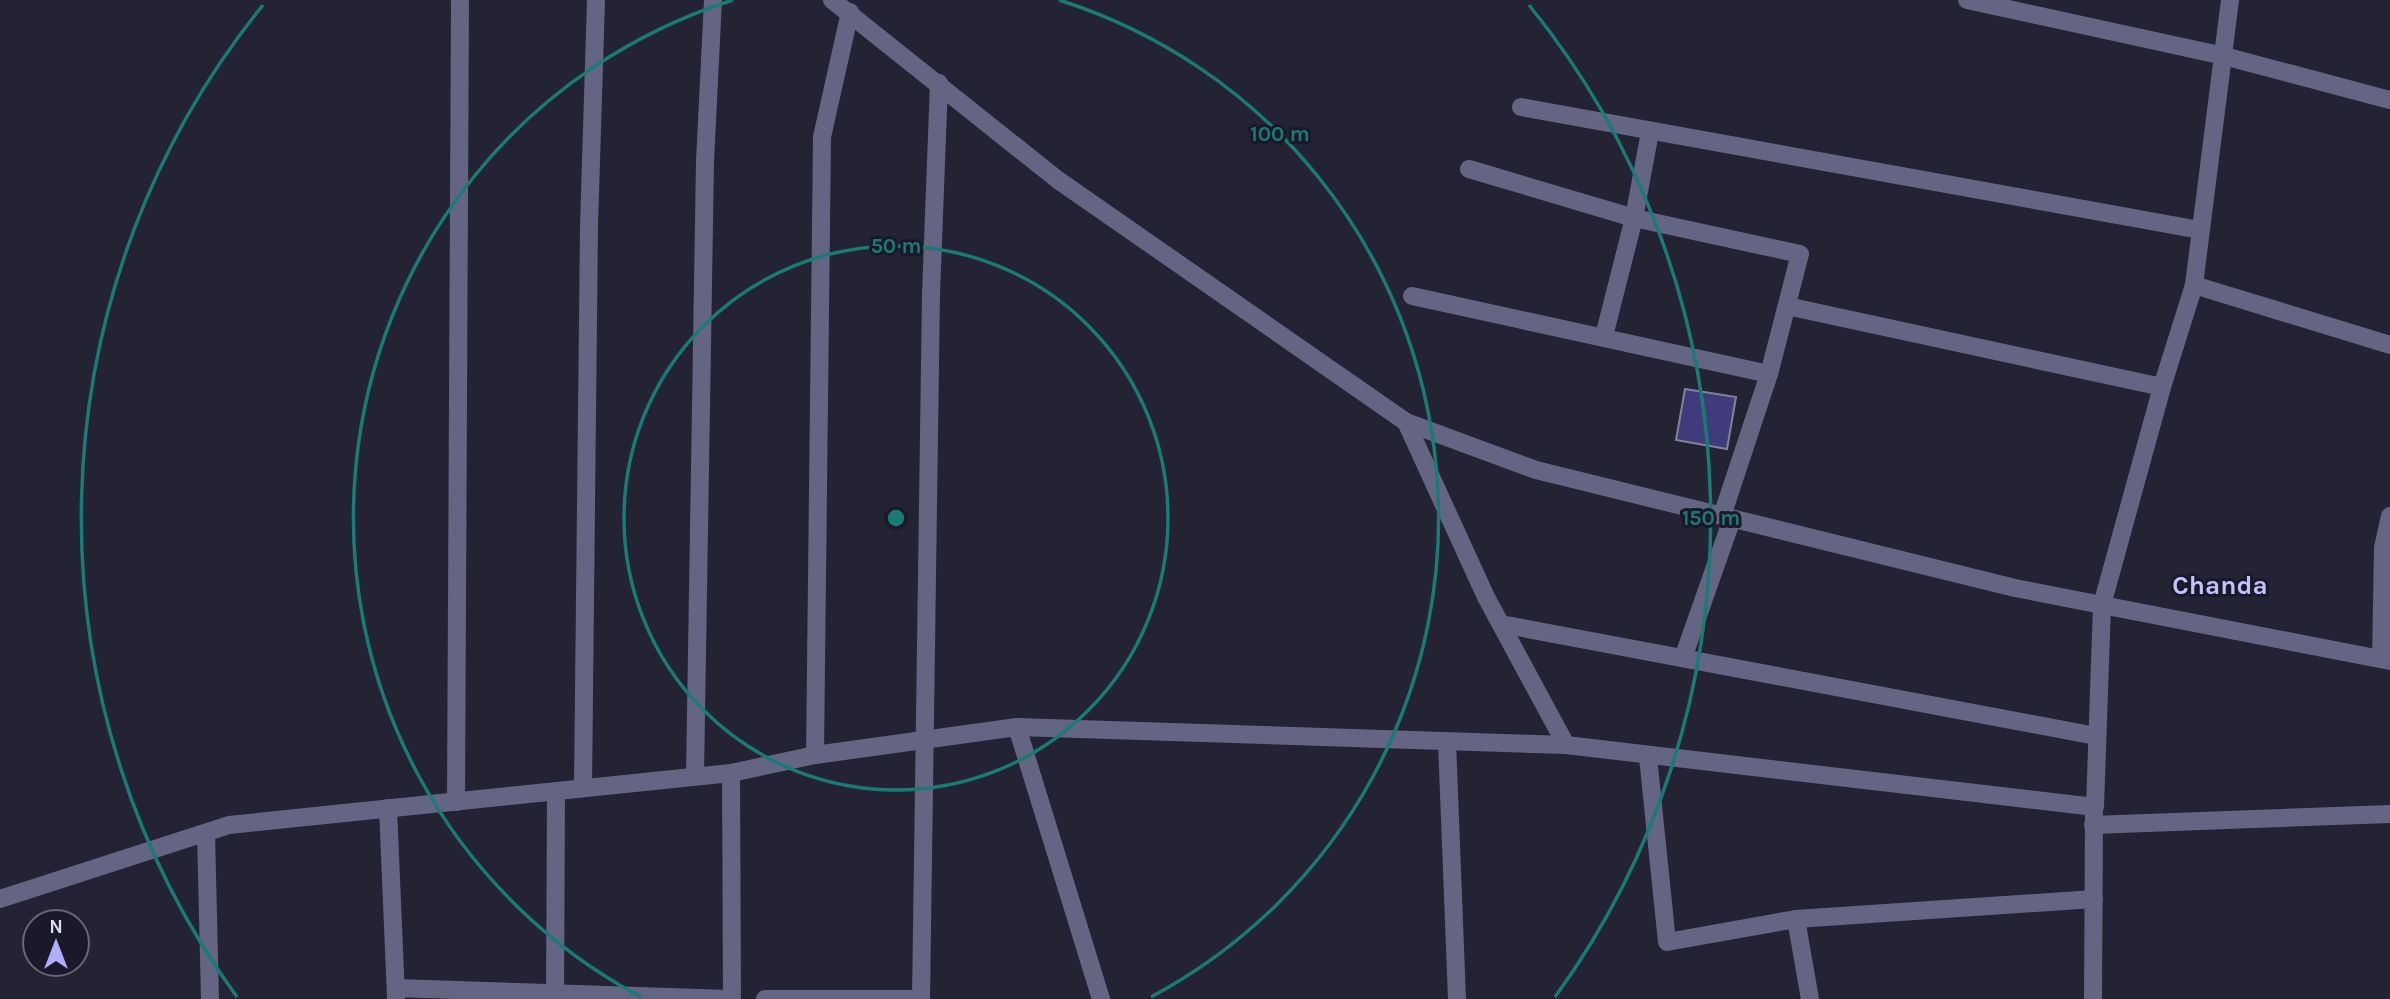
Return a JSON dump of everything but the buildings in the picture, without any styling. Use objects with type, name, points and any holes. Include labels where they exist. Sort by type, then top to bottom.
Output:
[{"type":"street","points":[[456,802],[460,0]]},
{"type":"street","points":[[583,787],[590,226],[596,0]]},
{"type":"street","points":[[695,775],[705,161],[713,0]]},
{"type":"street","points":[[832,0],[1058,180],[1406,422],[1536,470],[2015,588],[2386,660],[2383,548],[2390,516]]},
{"type":"street","points":[[1967,0],[2224,56],[2390,100]]},
{"type":"street","points":[[2093,999],[2094,816],[2102,604],[2162,387],[2194,285],[2230,0]]},
{"type":"street","points":[[814,755],[821,149],[825,113],[850,12]]},
{"type":"street","points":[[765,999],[921,999],[931,294],[939,83]]},
{"type":"street","points":[[1521,107],[2200,230]]},
{"type":"street","points":[[1604,336],[1634,218],[1650,132]]},
{"type":"street","points":[[1469,169],[1634,218],[1800,254],[1769,374],[1683,658]]},
{"type":"street","points":[[2194,285],[2390,345]]},
{"type":"street","points":[[1412,296],[1769,374]]},
{"type":"street","points":[[1787,306],[2162,387]]},
{"type":"street","points":[[1406,422],[1501,624],[1566,745]]},
{"type":"street","points":[[1501,624],[2096,736]]},
{"type":"street","points":[[1017,727],[1101,999]]},
{"type":"street","points":[[0,899],[229,825],[731,773],[814,755],[1017,727],[1566,745],[2094,816],[2390,814]]},
{"type":"street","points":[[1447,742],[1457,999]]},
{"type":"street","points":[[1648,757],[1667,942],[1796,919],[2094,899]]},
{"type":"street","points":[[388,808],[396,993],[731,999],[731,773]]},
{"type":"street","points":[[555,995],[556,792]]},
{"type":"street","points":[[206,833],[210,999]]},
{"type":"street","points":[[1796,919],[1811,999]]},
{"type":"district","name":"Chanda","points":[[2220,585]]}]
